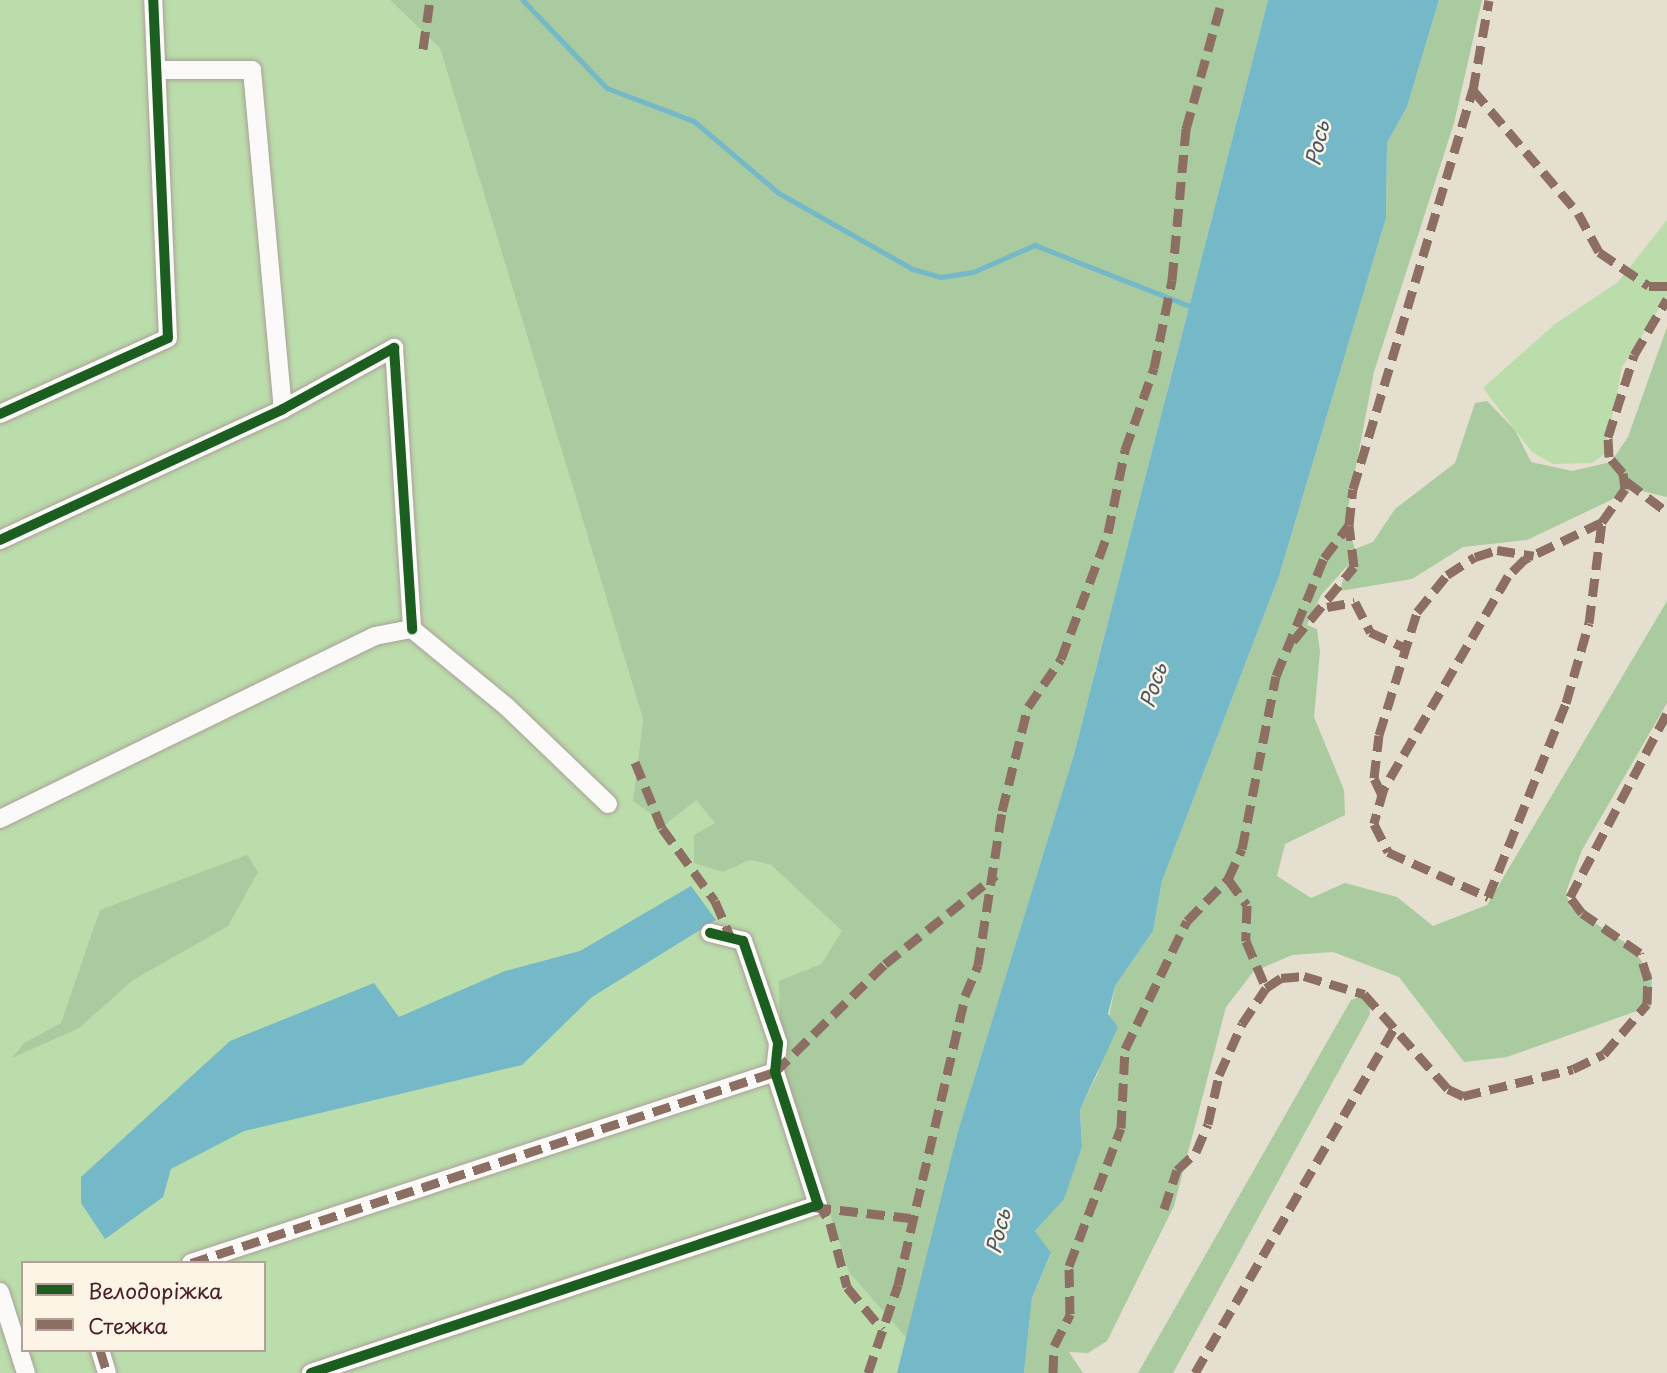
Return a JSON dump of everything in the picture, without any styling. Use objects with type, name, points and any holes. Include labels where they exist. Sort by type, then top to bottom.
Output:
[{"type":"street","points":[[0,414],[168,338],[153,0]]},
{"type":"street","points":[[158,71],[252,71],[283,409]]},
{"type":"street","points":[[0,540],[283,409],[394,348],[412,629],[506,706],[608,804]]},
{"type":"street","points":[[0,819],[375,636],[412,629]]},
{"type":"street","points":[[311,1373],[818,1205],[775,1072],[778,1043],[743,940],[710,933]]},
{"type":"street","points":[[197,1261],[775,1072]]},
{"type":"street","points":[[0,1292],[26,1373]]},
{"type":"street","points":[[101,1352],[107,1373]]},
{"type":"green space","points":[[0,0],[390,0],[440,47],[643,719],[633,801],[696,799],[715,823],[723,872],[750,860],[771,865],[842,931],[821,964],[780,981],[849,1272],[909,1341],[897,1373],[0,1373]]},
{"type":"green space","points":[[390,0],[1268,0],[1074,754],[958,1131],[909,1341],[849,1272],[781,1064],[779,981],[821,964],[842,931],[771,865],[750,860],[723,872],[694,863],[694,835],[715,823],[696,800],[666,824],[633,801],[643,719],[440,48]]},
{"type":"green space","points":[[1439,0],[1482,0],[1454,123],[1374,372],[1346,518],[1355,549],[1373,542],[1395,509],[1455,463],[1475,403],[1487,401],[1515,430],[1531,462],[1572,471],[1611,462],[1628,437],[1667,327],[1667,497],[1634,489],[1527,540],[1463,547],[1412,579],[1340,591],[1347,566],[1321,595],[1307,625],[1317,629],[1320,652],[1314,717],[1344,790],[1345,815],[1285,844],[1277,876],[1311,898],[1345,883],[1397,897],[1433,926],[1487,905],[1667,601],[1667,703],[1582,850],[1566,892],[1570,907],[1629,945],[1652,974],[1651,1006],[1507,1057],[1464,1062],[1399,977],[1333,952],[1292,955],[1253,972],[1226,1007],[1174,1206],[1107,1341],[1088,1353],[1069,1352],[1083,1373],[1024,1373],[1032,1298],[1051,1254],[1035,1231],[1064,1198],[1082,1147],[1080,1110],[1098,1073],[1115,986],[1153,931],[1162,881],[1279,576],[1386,218],[1387,143],[1407,107]]},
{"type":"green space","points":[[1667,220],[1667,296],[1622,367],[1605,454],[1592,463],[1553,464],[1532,452],[1483,388],[1555,324],[1618,282]]},
{"type":"green space","points":[[247,855],[258,872],[228,926],[133,980],[79,1028],[12,1058],[24,1043],[61,1023],[100,910]]},
{"type":"green space","points":[[1359,997],[1369,1002],[1370,1014],[1173,1373],[1138,1373],[1351,1000]]},
{"type":"water","name":"Рось","points":[[1268,0],[1439,0],[1407,107],[1387,143],[1386,218],[1279,576],[1162,881],[1153,931],[1115,986],[1108,1014],[1118,1027],[1080,1110],[1082,1147],[1064,1199],[1035,1231],[1051,1253],[1032,1298],[1024,1373],[897,1373],[958,1131],[1074,754]]},
{"type":"water","points":[[691,886],[716,920],[592,997],[522,1065],[244,1131],[171,1169],[163,1197],[105,1239],[81,1203],[81,1177],[230,1041],[374,983],[399,1017],[505,971],[580,951]]},
{"type":"waterway","points":[[523,0],[607,88],[694,121],[779,193],[913,269],[941,277],[973,272],[1035,245],[1192,307]]},
{"type":"marked path","points":[[423,49],[430,0]]},
{"type":"marked path","points":[[868,1373],[898,1285],[965,996],[978,965],[1002,811],[1028,707],[1061,659],[1108,533],[1125,450],[1154,368],[1172,280],[1186,129],[1222,0]]},
{"type":"marked path","points":[[1053,1373],[1054,1346],[1070,1314],[1069,1266],[1121,1128],[1125,1049],[1187,921],[1228,879],[1242,849],[1276,676],[1324,558],[1349,525],[1353,489],[1473,90],[1489,0]]},
{"type":"marked path","points":[[1473,90],[1578,213],[1599,252],[1649,286],[1667,286]]},
{"type":"marked path","points":[[1602,522],[1525,559],[1508,576],[1384,788],[1374,824],[1388,852],[1488,897],[1566,703],[1589,623],[1602,522],[1625,489],[1623,473],[1609,457],[1608,437],[1634,355],[1667,299]]},
{"type":"marked path","points":[[1626,481],[1667,512]]},
{"type":"marked path","points":[[1293,641],[1354,567],[1349,525]]},
{"type":"marked path","points":[[1382,795],[1374,778],[1379,735],[1417,612],[1447,575],[1475,557],[1497,550],[1534,556]]},
{"type":"marked path","points":[[1327,607],[1355,602],[1370,632],[1404,647]]},
{"type":"marked path","points":[[1164,1209],[1177,1170],[1196,1152],[1208,1124],[1219,1075],[1242,1024],[1266,988],[1281,978],[1304,976],[1364,994],[1448,1089],[1463,1096],[1573,1069],[1604,1054],[1647,1004],[1648,980],[1640,953],[1582,913],[1570,897],[1667,713]]},
{"type":"marked path","points":[[635,762],[662,828],[715,901],[731,938]]},
{"type":"marked path","points":[[197,1261],[775,1072],[885,964],[996,875]]},
{"type":"marked path","points":[[1228,879],[1247,905],[1246,941],[1266,988]]},
{"type":"marked path","points":[[1195,1373],[1394,1028]]},
{"type":"marked path","points":[[817,1201],[830,1223],[847,1287],[882,1329]]},
{"type":"marked path","points":[[813,1207],[910,1218]]},
{"type":"marked path","points":[[101,1352],[107,1373]]},
{"type":"cycle path","points":[[0,414],[168,338],[153,0]]},
{"type":"cycle path","points":[[0,540],[283,409],[394,348],[412,629]]},
{"type":"cycle path","points":[[311,1373],[818,1205],[775,1072],[778,1043],[743,941],[710,933]]}]
